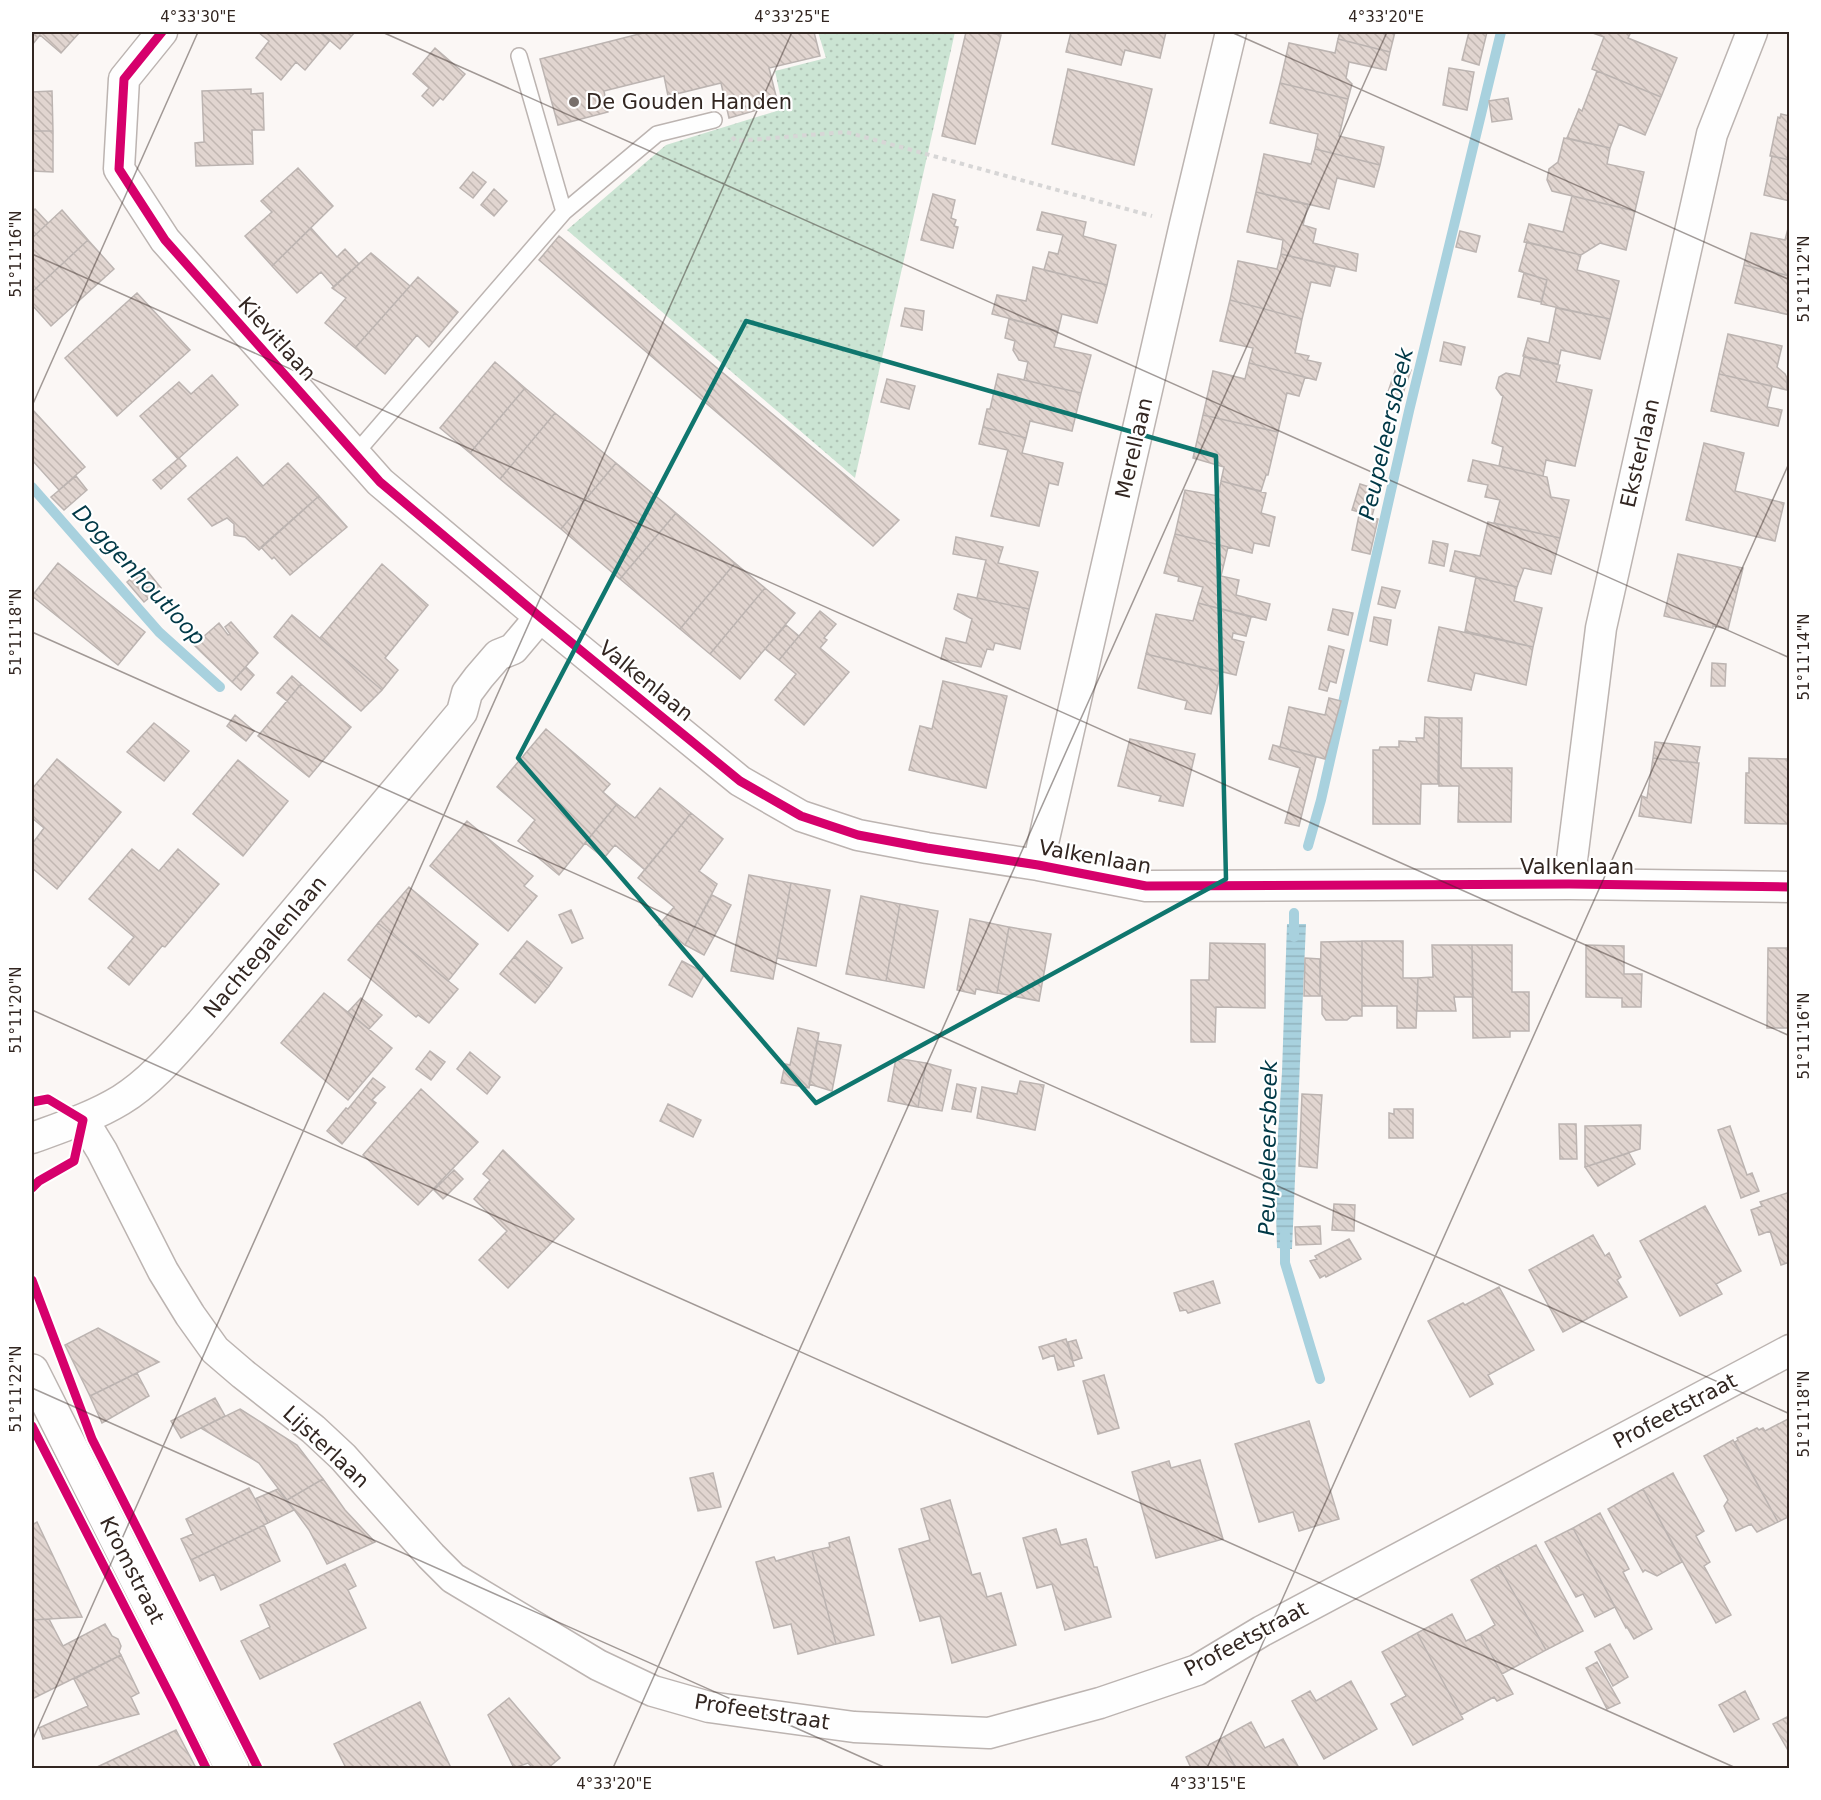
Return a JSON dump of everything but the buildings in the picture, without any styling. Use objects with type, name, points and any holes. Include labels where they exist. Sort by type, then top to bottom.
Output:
[{"type":"main road","name":"Kromstraat","points":[[32,1371],[232,1768]]},
{"type":"street","name":"Kievitlaan","points":[[162,32],[124,79],[119,169],[165,240],[380,482],[540,617]]},
{"type":"street","name":"Merellaan","points":[[1038,865],[1231,32]]},
{"type":"street","name":"Eksterlaan","points":[[1569,884],[1600,628],[1712,134],[1752,32]]},
{"type":"street","name":"Valkenlaan","points":[[540,617],[740,781],[801,816],[858,835],[1038,865],[1146,886],[1569,884],[1790,887]]},
{"type":"street","name":"Nachtegalenlaan","points":[[32,1138],[83,1120],[122,1100],[169,1059],[462,712],[467,693],[479,677],[498,655],[513,649],[540,617]]},
{"type":"street","name":"Lijsterlaan","points":[[83,1120],[102,1151],[163,1270],[190,1315],[215,1350],[313,1428],[453,1578],[598,1665],[653,1691]]},
{"type":"street","name":"Profeetstraat","points":[[653,1691],[709,1707],[832,1724],[989,1733],[1100,1703],[1197,1670],[1262,1630],[1790,1350]]},
{"type":"lane","points":[[519,56],[564,212]]},
{"type":"lane","points":[[355,454],[564,212],[657,134],[714,120]]},
{"type":"path","points":[[714,120],[736,141],[846,132],[1185,224]]},
{"type":"highlighted area","points":[[746,321],[1216,456],[1226,879],[816,1103],[518,758]]},
{"type":"green space","points":[[818,32],[955,32],[855,478],[567,230],[666,145],[783,109],[775,71],[826,58]]},
{"type":"water","points":[[1287,924],[1306,924],[1292,1249],[1277,1248],[1275,1180],[1282,1072]]},
{"type":"waterway","name":"Peupeleersbeek","points":[[1308,846],[1321,800],[1409,411],[1501,32]]},
{"type":"waterway","name":"Doggenhoutloop","points":[[32,487],[159,632],[220,687]]},
{"type":"waterway","name":"Peupeleersbeek","points":[[1294,913],[1294,937]]},
{"type":"waterway","name":"Peupeleersbeek","points":[[1285,1234],[1285,1263],[1320,1379]]},
{"type":"cycle path","points":[[162,32],[124,79],[119,169],[165,240],[380,482],[740,781],[801,816],[858,835],[1038,865],[1146,886],[1569,884],[1790,887]]},
{"type":"cycle path","points":[[32,1102],[48,1099],[83,1120],[74,1161],[39,1181],[32,1188]]},
{"type":"cycle path","points":[[32,1280],[92,1439],[258,1768]]},
{"type":"cycle path","points":[[32,1426],[206,1768]]},
{"type":"place","name":"De Gouden Handen","points":[[574,102]]}]
